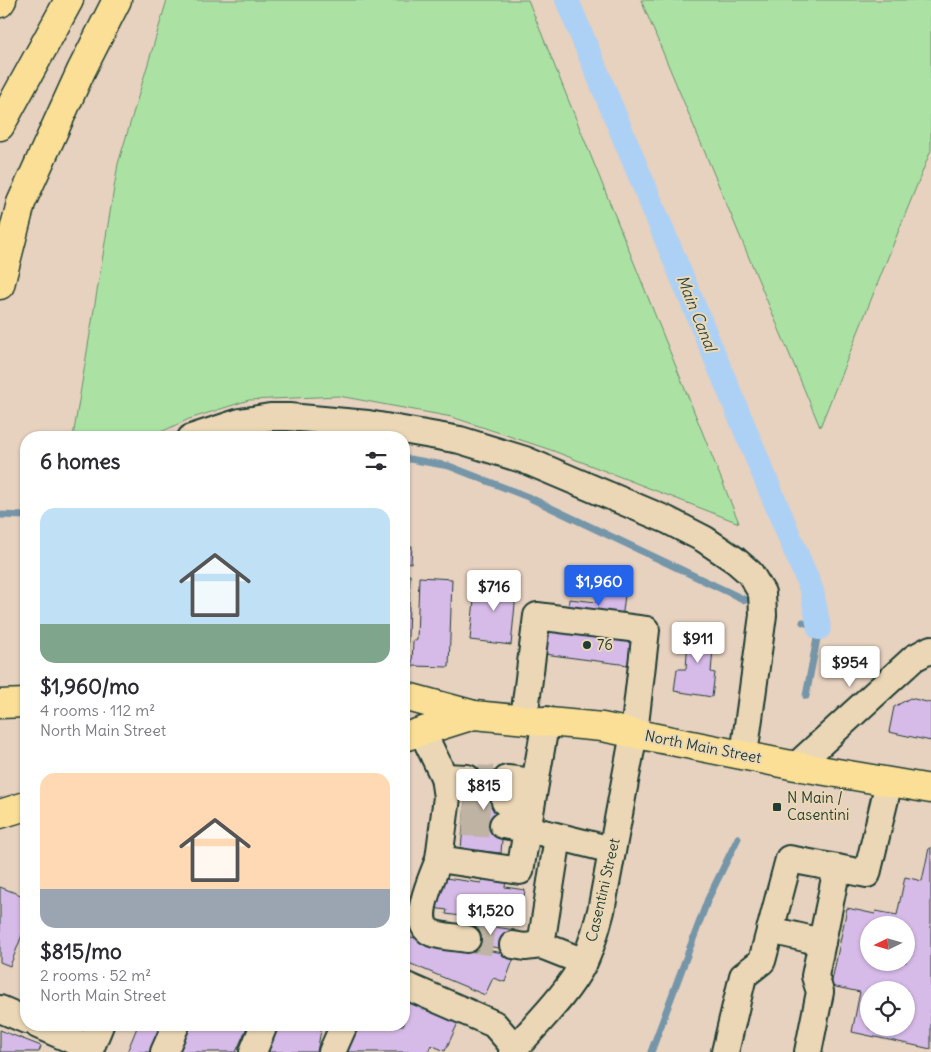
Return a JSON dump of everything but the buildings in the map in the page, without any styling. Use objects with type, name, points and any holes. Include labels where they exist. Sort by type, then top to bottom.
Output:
[{"type":"main road","points":[[0,126],[69,0]]},
{"type":"main road","points":[[0,285],[21,203],[81,71],[117,0]]},
{"type":"main road","name":"North Main Street","points":[[410,698],[474,715],[535,719],[602,727],[796,766],[931,789]]},
{"type":"main road","points":[[0,704],[20,703]]},
{"type":"main road","name":"North Main Street","points":[[413,734],[474,715]]},
{"type":"main road","points":[[0,814],[20,808]]},
{"type":"street","points":[[212,431],[240,422],[270,417],[368,424],[408,431]]},
{"type":"street","points":[[410,431],[460,440],[525,460],[667,520],[704,539],[735,560],[750,573],[762,594],[763,615],[744,755]]},
{"type":"street","name":"Casentini Street","points":[[514,1050],[548,1013],[584,962],[594,939],[601,911],[634,733],[646,630],[537,616],[535,719]]},
{"type":"street","points":[[796,766],[914,658],[931,649]]},
{"type":"street","points":[[439,860],[520,871],[518,804],[535,719]]},
{"type":"street","points":[[413,734],[455,799],[439,860],[420,918],[422,925],[433,934],[467,939]]},
{"type":"street","points":[[725,1052],[743,976],[762,961],[789,859],[867,874],[889,782]]},
{"type":"street","points":[[518,804],[558,837],[612,850]]},
{"type":"street","points":[[541,945],[558,837]]},
{"type":"street","points":[[808,1052],[820,992],[815,976],[837,868]]},
{"type":"street","points":[[770,930],[822,942]]},
{"type":"street","points":[[513,945],[525,947],[541,945],[584,962]]},
{"type":"street","points":[[410,988],[494,1024],[514,1050]]},
{"type":"street","points":[[0,1008],[20,1017]]},
{"type":"street","points":[[57,1031],[93,1042]]},
{"type":"street","points":[[164,1052],[173,1031]]},
{"type":"street","points":[[253,1052],[262,1031]]},
{"type":"street","points":[[332,1052],[341,1031]]},
{"type":"green space","points":[[167,0],[528,0],[739,523],[551,450],[452,417],[339,396],[249,400],[189,419],[163,431],[74,431],[118,164]]},
{"type":"green space","points":[[641,0],[931,0],[931,150],[820,427]]},
{"type":"waterway","name":"Main Canal","points":[[567,0],[812,591],[819,628]]},
{"type":"waterway","points":[[410,459],[449,466],[528,497],[745,600]]},
{"type":"waterway","points":[[0,515],[20,516]]},
{"type":"waterway","points":[[803,622],[819,628],[806,696]]},
{"type":"waterway","points":[[651,1052],[708,899],[738,838]]},
{"type":"tunnel","points":[[467,778],[507,779]]},
{"type":"tunnel","points":[[465,798],[505,802]]},
{"type":"tunnel","points":[[463,823],[503,825]]},
{"type":"tunnel","points":[[467,939],[513,945]]},
{"type":"place","name":"76","points":[[587,645]]},
{"type":"place","name":"N Main / Casentini","points":[[777,807]]}]
